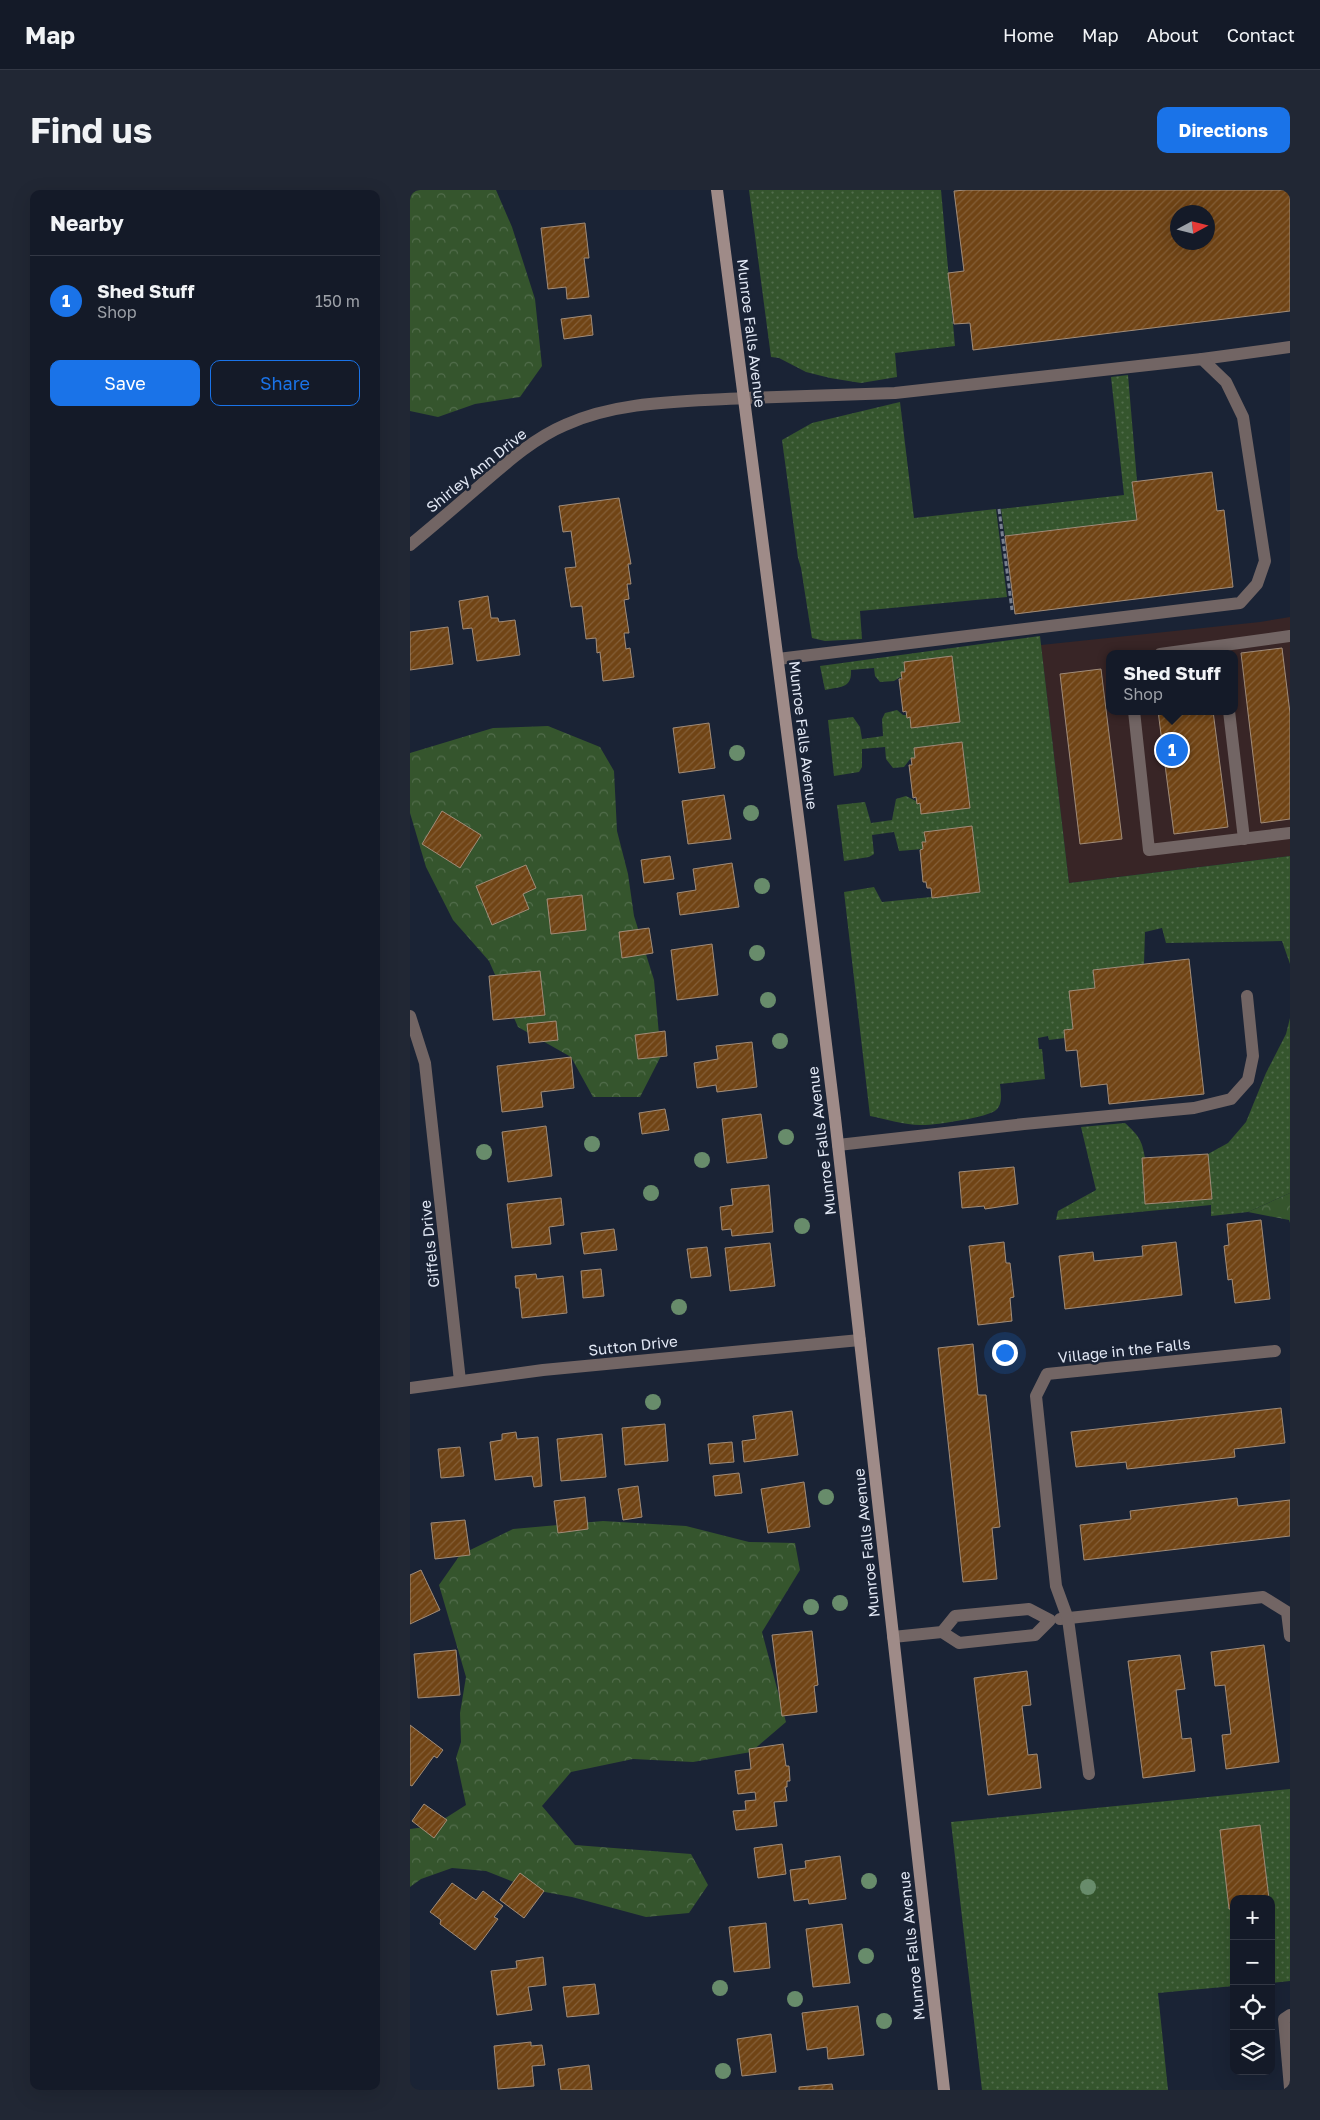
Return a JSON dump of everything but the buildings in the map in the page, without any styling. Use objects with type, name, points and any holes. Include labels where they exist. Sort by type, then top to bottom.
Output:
[{"type":"street","name":"Munroe Falls Avenue","points":[[717,190],[778,659],[838,1145],[944,2090]]},
{"type":"street","name":"Shirley Ann Drive","points":[[410,546],[504,465],[545,435],[566,424],[609,411],[631,407],[744,398],[896,393],[1202,359],[1290,347]]},
{"type":"street","points":[[778,659],[1240,603],[1257,584],[1265,561],[1243,417],[1226,382],[1202,359]]},
{"type":"street","points":[[1221,650],[1290,636]]},
{"type":"street","points":[[1134,715],[1149,850],[1290,833]]},
{"type":"street","points":[[1229,715],[1244,839]]},
{"type":"street","points":[[838,1145],[1024,1124],[1194,1108],[1231,1099],[1248,1080],[1253,1056],[1247,996]]},
{"type":"street","name":"Giffels Drive","points":[[410,1016],[425,1063],[460,1381]]},
{"type":"street","name":"Sutton Drive","points":[[410,1388],[543,1370],[860,1340]]},
{"type":"street","name":"Village in the Falls","points":[[1088,1774],[1068,1619],[1056,1586],[1036,1396],[1047,1374],[1275,1352]]},
{"type":"street","points":[[942,1632],[955,1616],[1030,1608],[1050,1620],[1068,1619],[1263,1597],[1287,1612],[1290,1636]]},
{"type":"street","points":[[893,1637],[942,1632],[959,1643],[1034,1635],[1050,1620]]},
{"type":"street","points":[[1290,2015],[1284,2019],[1290,2088]]},
{"type":"path","points":[[999,509],[1015,630]]},
{"type":"shaded area","points":[[1290,617],[1290,856],[1069,883],[1041,645],[1260,622]]},
{"type":"green space","points":[[410,190],[496,190],[512,227],[535,299],[542,366],[520,397],[475,404],[438,417],[410,411]]},
{"type":"green space","points":[[749,190],[941,190],[955,346],[895,353],[897,377],[861,383],[806,372],[779,358],[771,357]]},
{"type":"green space","points":[[1128,375],[1137,481],[1132,482],[1137,520],[1005,536],[1001,509],[1124,495],[1111,377]]},
{"type":"green space","points":[[900,402],[914,518],[996,509],[1007,597],[860,611],[862,639],[825,641],[812,638],[798,558],[782,440],[812,423]]},
{"type":"green space","points":[[1040,636],[1069,883],[1290,856],[1290,964],[1282,941],[1166,943],[1162,928],[1145,932],[1144,964],[1093,970],[1095,988],[1073,1029],[1064,1030],[1065,1038],[1049,1040],[1048,1036],[1038,1038],[1039,1049],[1042,1049],[1045,1079],[1000,1084],[1001,1098],[998,1108],[991,1113],[972,1118],[947,1123],[914,1125],[870,1116],[844,892],[874,887],[882,902],[980,892],[972,826],[925,832],[926,842],[922,842],[923,849],[899,851],[894,832],[872,835],[874,854],[869,857],[844,861],[837,805],[865,802],[871,823],[892,820],[896,799],[906,796],[916,801],[917,804],[970,808],[962,742],[914,748],[915,758],[911,758],[904,767],[893,768],[886,759],[885,747],[862,749],[862,767],[859,772],[834,776],[828,720],[853,717],[860,727],[862,739],[883,736],[882,719],[885,713],[897,710],[906,715],[907,718],[910,717],[912,728],[960,722],[952,656],[904,662],[905,672],[901,672],[902,676],[894,681],[880,682],[875,676],[874,668],[851,670],[851,676],[847,684],[825,690],[820,666]]},
{"type":"green space","points":[[548,726],[600,747],[614,771],[617,831],[628,874],[634,916],[654,980],[661,1056],[640,1097],[593,1097],[571,1057],[518,1027],[489,961],[453,920],[426,867],[410,813],[410,753],[493,728]]},
{"type":"green space","points":[[1290,1018],[1290,1193],[1248,1212],[1211,1216],[1211,1205],[1056,1220],[1058,1211],[1096,1190],[1081,1127],[1125,1123],[1137,1135],[1143,1147],[1145,1158],[1142,1159],[1145,1204],[1211,1199],[1208,1154],[1228,1143],[1246,1122],[1266,1073],[1286,1034]]},
{"type":"green space","points":[[1290,1193],[1290,1223],[1289,1220],[1248,1212]]},
{"type":"green space","points":[[603,1521],[686,1526],[749,1542],[795,1543],[800,1570],[762,1632],[786,1722],[751,1752],[693,1762],[633,1759],[571,1772],[542,1806],[575,1845],[691,1854],[708,1885],[689,1913],[646,1917],[572,1897],[534,1890],[486,1871],[452,1868],[421,1879],[410,1887],[410,1829],[433,1826],[466,1805],[456,1758],[461,1742],[460,1713],[466,1677],[439,1585],[460,1555],[513,1529]]},
{"type":"green space","points":[[1290,1789],[1290,1981],[1275,1983],[1275,1895],[1230,1895],[1230,1986],[1158,1993],[1168,2090],[982,2090],[951,1822]]},
{"type":"place","name":"Shed Stuff","points":[[1172,750]]}]
